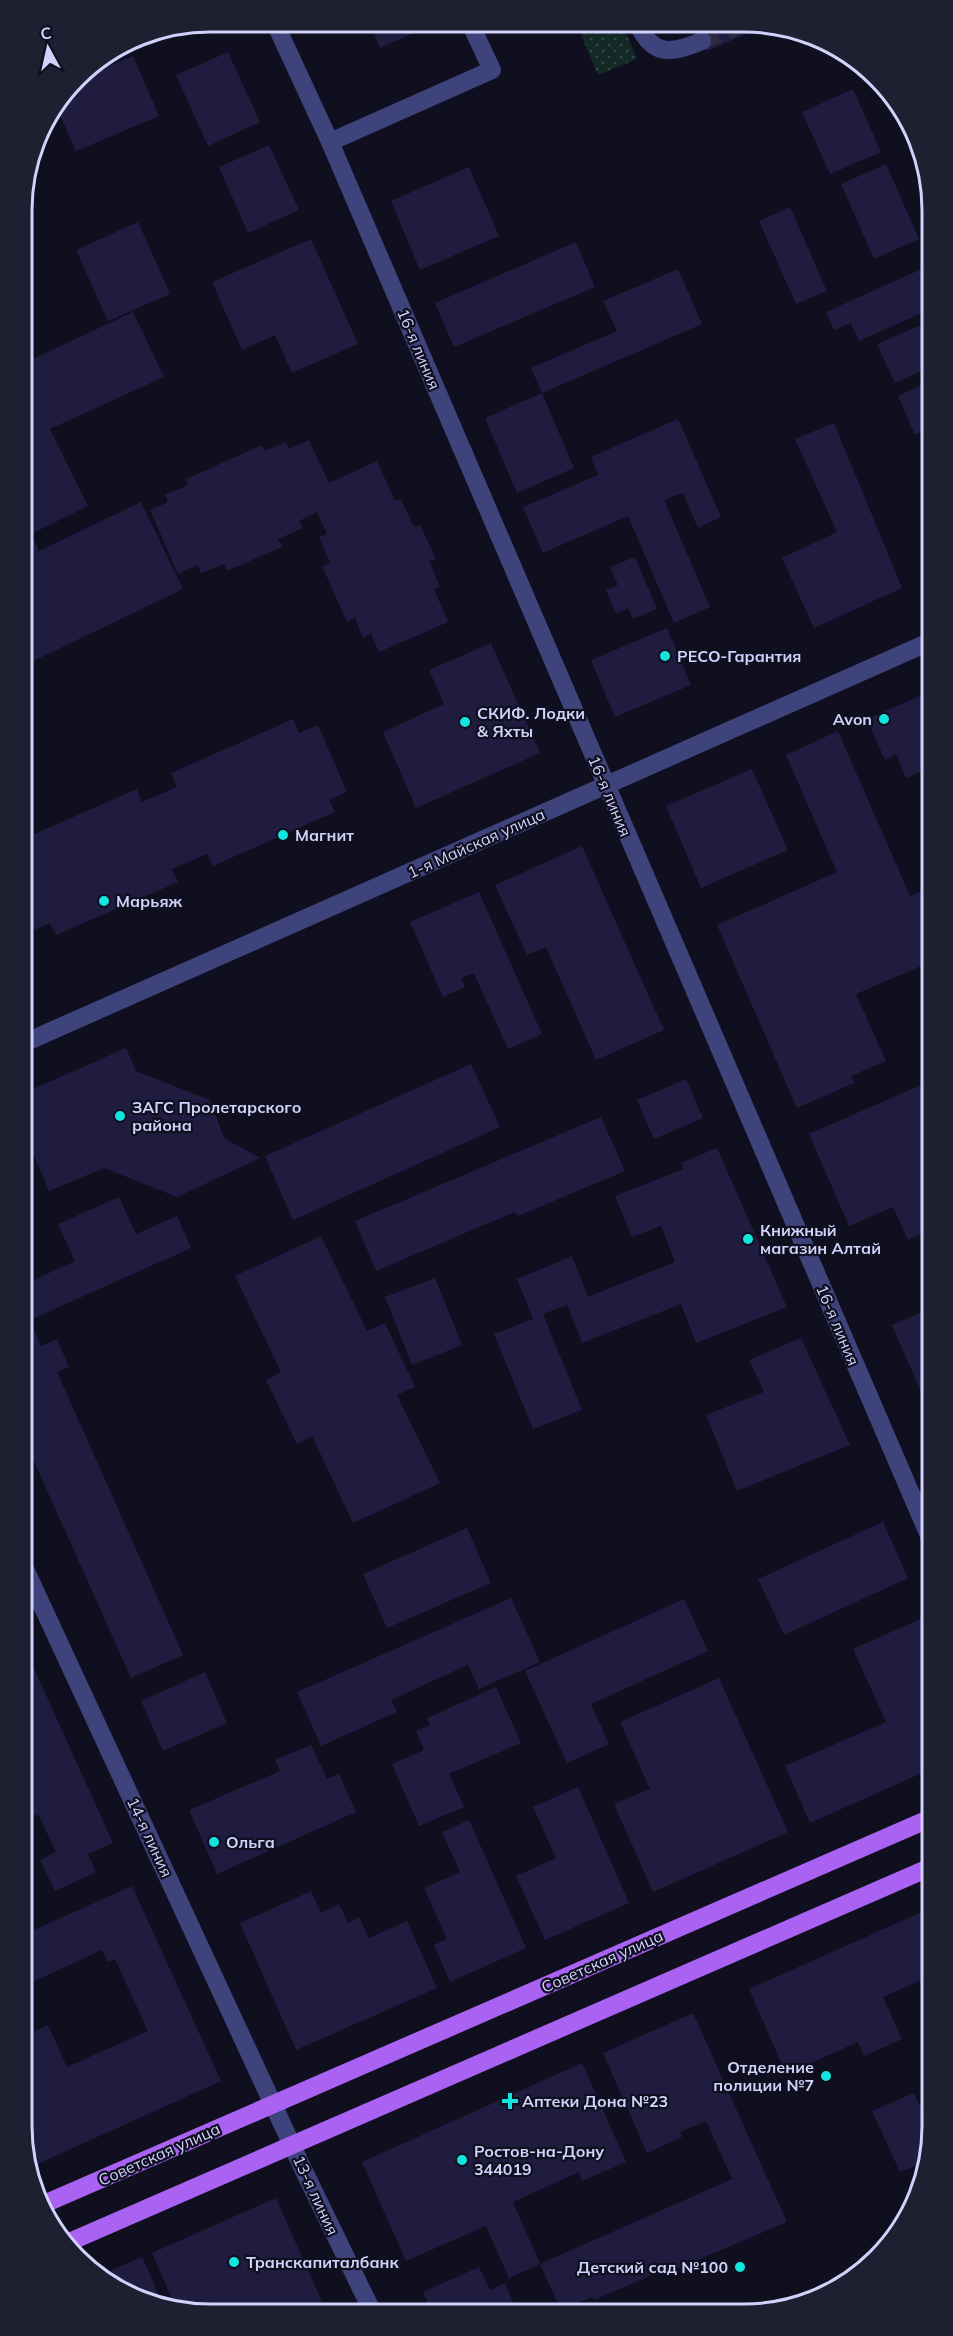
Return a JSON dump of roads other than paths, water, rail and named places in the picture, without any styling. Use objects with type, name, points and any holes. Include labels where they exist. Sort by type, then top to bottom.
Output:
[{"type":"main road","name":"Советская улица","points":[[49,2202],[921,1822]]},
{"type":"main road","points":[[73,2240],[921,1871]]},
{"type":"street","name":"16-я линия","points":[[279,31],[330,142],[921,1518]]},
{"type":"street","points":[[330,142],[492,70],[474,31]]},
{"type":"street","points":[[642,31],[651,45],[665,51],[682,50],[702,41]]},
{"type":"street","name":"1-я Майская улица","points":[[32,1039],[922,645]]},
{"type":"street","name":"14-я линия","points":[[32,1584],[274,2104]]},
{"type":"street","points":[[274,2104],[293,2145]]},
{"type":"street","name":"13-я линия","points":[[293,2145],[369,2304]]},
{"type":"tunnel","points":[[702,41],[726,31]]},
{"type":"place","name":"РЕСО-Гарантия","points":[[665,656]]},
{"type":"place","name":"Avon","points":[[884,719]]},
{"type":"place","name":"СКИФ. Лодки & Яхты","points":[[465,722]]},
{"type":"place","name":"Магнит","points":[[283,835]]},
{"type":"place","name":"Марьяж","points":[[104,901]]},
{"type":"place","name":"ЗАГС Пролетарского района","points":[[120,1116]]},
{"type":"place","name":"Книжный магазин Алтай","points":[[748,1239]]},
{"type":"place","name":"Ольга","points":[[214,1842]]},
{"type":"place","name":"Отделение полиции №7","points":[[826,2076]]},
{"type":"place","name":"Аптеки Дона №23","points":[[510,2101]]},
{"type":"place","name":"Ростов-на-Дону 344019","points":[[462,2160]]},
{"type":"place","name":"Транскапиталбанк","points":[[234,2262]]},
{"type":"place","name":"Детский сад №100","points":[[740,2267]]}]
